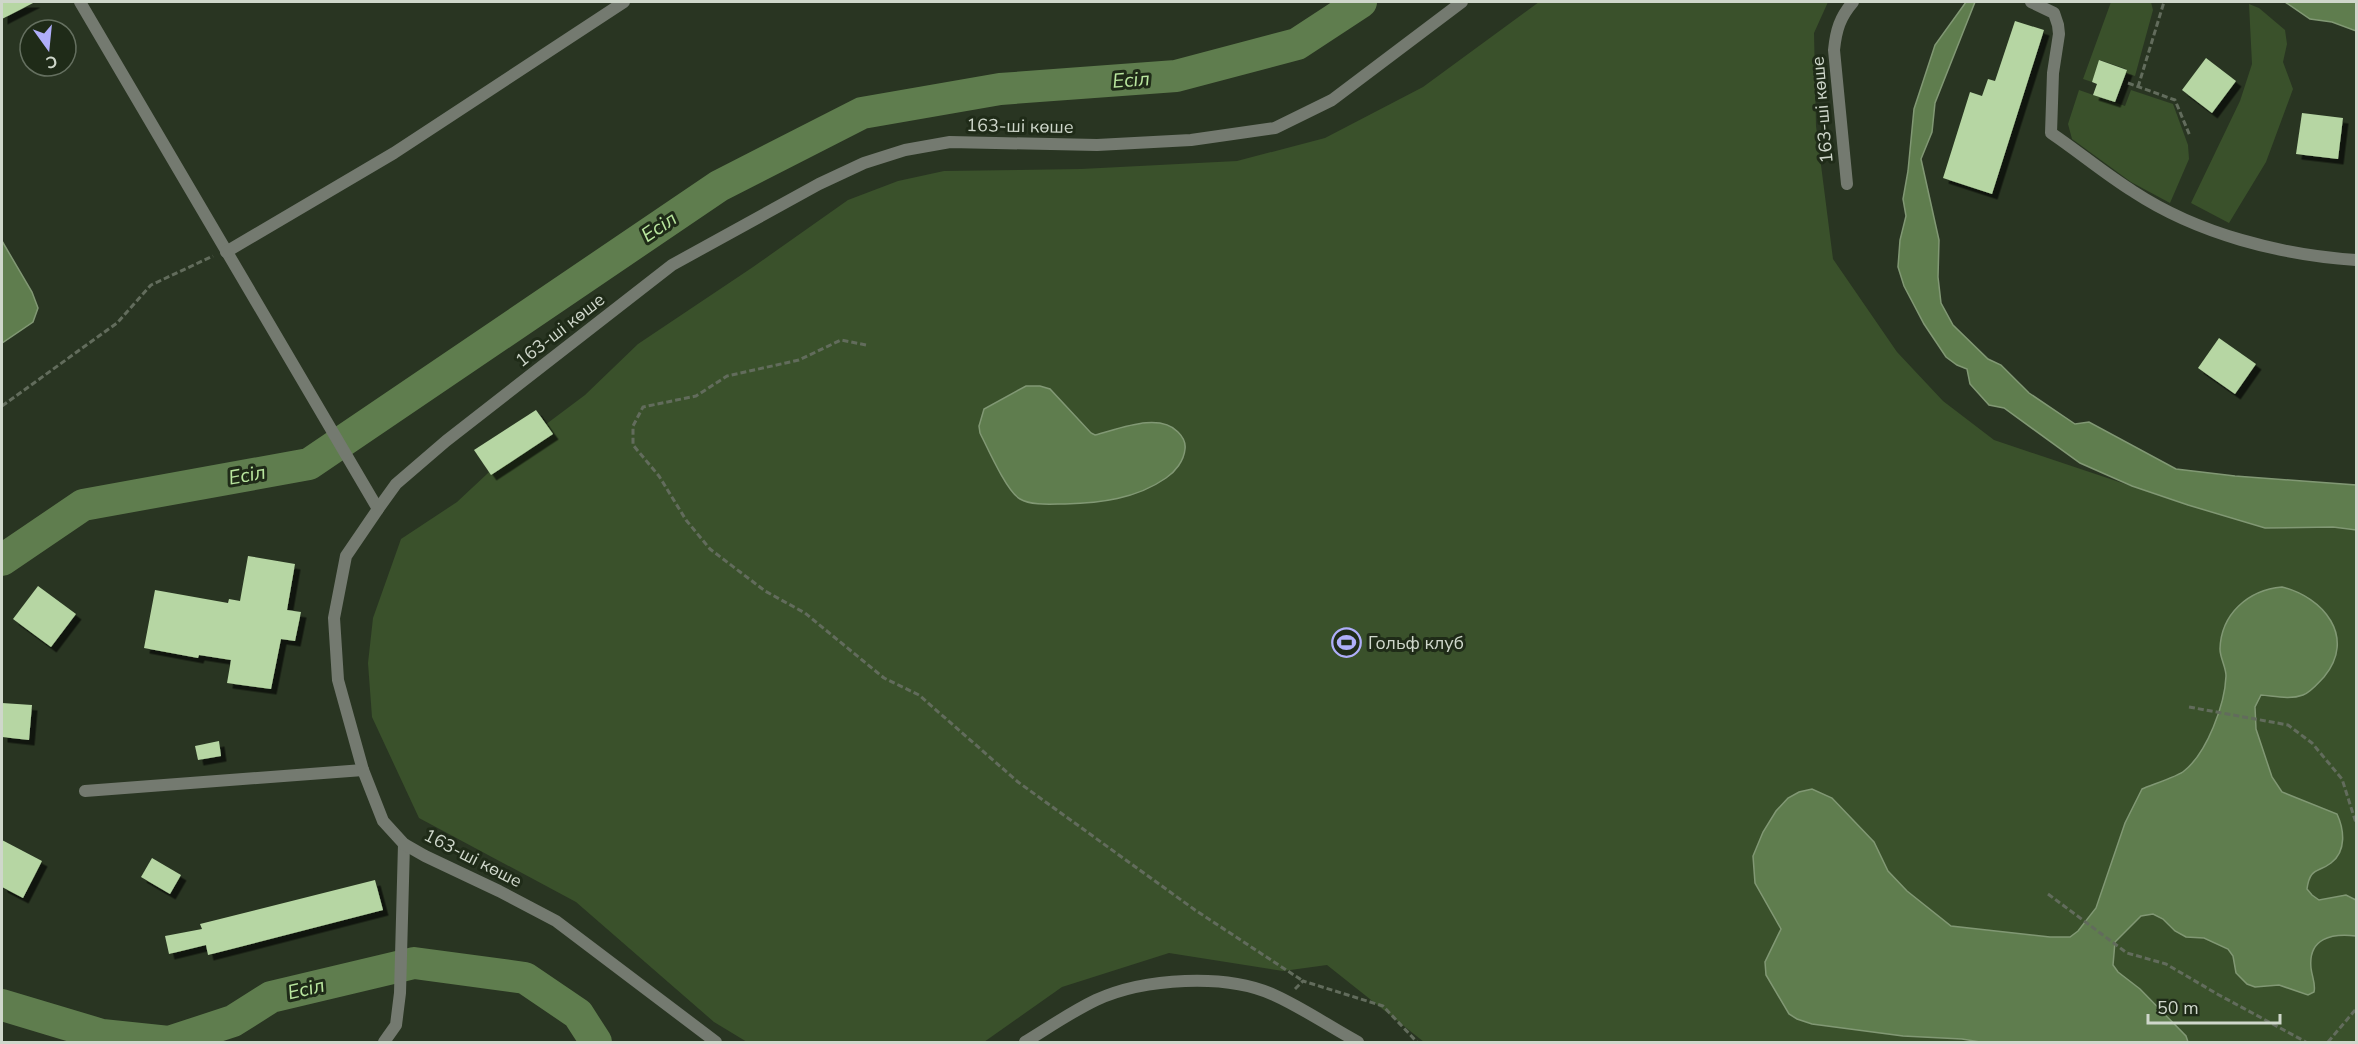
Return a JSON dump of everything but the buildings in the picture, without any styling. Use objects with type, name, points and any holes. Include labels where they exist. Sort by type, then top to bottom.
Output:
[{"type":"street","points":[[80,2],[378,509]]},
{"type":"street","points":[[226,252],[394,153],[624,2]]},
{"type":"street","name":"163-ші көше","points":[[716,1042],[556,921],[404,844],[383,821],[363,770],[338,680],[334,618],[346,556],[378,509],[396,484],[446,441],[672,265],[819,184],[855,167],[905,150],[950,142],[1096,145],[1191,140],[1275,128],[1332,100],[1462,2]]},
{"type":"street","name":"163-ші көше","points":[[1847,184],[1834,50],[1836,30],[1842,14],[1853,2]]},
{"type":"street","points":[[2031,2],[2054,13],[2058,25],[2053,74],[2051,133],[2135,193],[2227,237],[2302,254],[2356,260]]},
{"type":"street","points":[[85,791],[363,770]]},
{"type":"street","points":[[384,1042],[396,1025],[400,993],[404,844]]},
{"type":"street","points":[[1025,1042],[1097,1000],[1138,988],[1186,980],[1228,983],[1273,995],[1358,1042]]},
{"type":"path","points":[[2138,87],[2164,2]]},
{"type":"path","points":[[2128,83],[2175,100],[2190,136]]},
{"type":"path","points":[[2,406],[117,323],[151,285],[202,260],[226,252]]},
{"type":"path","points":[[866,345],[841,340],[799,360],[727,376],[696,396],[643,407],[633,426],[633,446],[659,476],[686,520],[710,549],[765,591],[805,613],[884,678],[920,695],[1018,782],[1195,910],[1303,981],[1383,1006],[1417,1042]]},
{"type":"path","points":[[2189,707],[2288,725],[2312,743],[2342,779],[2356,823]]},
{"type":"path","points":[[2048,894],[2127,953],[2166,964],[2306,1042]]},
{"type":"path","points":[[1273,995],[1293,992],[1303,981]]},
{"type":"path","points":[[2328,1042],[2356,1009]]},
{"type":"shaded area","points":[[1539,2],[1828,2],[1814,33],[1816,126],[1833,259],[1897,352],[1943,401],[1994,440],[2188,505],[2356,530],[2356,1042],[1424,1042],[1327,965],[1283,971],[1169,953],[1062,987],[984,1042],[747,1042],[714,1022],[576,902],[419,818],[372,717],[368,663],[373,618],[401,539],[457,502],[517,446],[585,395],[638,344],[848,200],[898,181],[944,171],[1081,169],[1237,161],[1325,138],[1423,87]]},
{"type":"shaded area","points":[[1966,2],[1975,2],[1935,103],[1932,132],[1921,159],[1939,240],[1938,277],[1941,303],[1953,325],[1988,359],[2001,365],[2029,393],[2075,424],[2089,422],[2176,469],[2356,485],[2356,530],[2333,527],[2265,528],[2132,486],[2080,463],[2004,408],[1989,405],[1970,384],[1967,369],[1946,357],[1924,324],[1904,286],[1898,267],[1900,240],[1906,216],[1903,199],[1914,109],[1935,45]]},
{"type":"shaded area","points":[[2111,2],[2151,2],[2153,10],[2135,76],[2126,73],[2126,69],[2100,60],[2092,82],[2083,79]]},
{"type":"shaded area","points":[[2285,2],[2356,2],[2356,31],[2332,22],[2310,19]]},
{"type":"shaded area","points":[[2249,4],[2259,8],[2285,30],[2287,44],[2283,62],[2293,89],[2266,162],[2229,223],[2191,203],[2240,101],[2252,64]]},
{"type":"shaded area","points":[[2079,90],[2125,106],[2131,90],[2173,104],[2188,145],[2189,159],[2170,203],[2131,182],[2072,139],[2068,124]]},
{"type":"shaded area","points":[[2,241],[32,292],[38,308],[33,322],[2,343]]},
{"type":"shaded area","points":[[1026,386],[1050,389],[1095,435],[1138,424],[1160,423],[1170,426],[1184,440],[1183,458],[1166,478],[1142,491],[1117,499],[1042,504],[1020,499],[1009,488],[980,433],[979,426],[984,409]]},
{"type":"shaded area","points":[[2282,587],[2297,592],[2322,609],[2331,621],[2336,634],[2337,647],[2333,662],[2324,677],[2309,692],[2293,697],[2261,695],[2255,707],[2256,729],[2272,777],[2282,792],[2337,814],[2341,826],[2343,840],[2340,852],[2331,863],[2312,874],[2307,889],[2319,900],[2346,895],[2356,900],[2356,936],[2330,937],[2323,940],[2313,950],[2311,968],[2314,992],[2308,995],[2279,985],[2255,987],[2247,984],[2236,973],[2233,956],[2228,949],[2204,938],[2186,937],[2153,914],[2141,916],[2115,942],[2113,965],[2186,1036],[2188,1042],[1980,1042],[1903,1036],[1812,1024],[1789,1014],[1766,975],[1765,962],[1781,929],[1755,883],[1753,856],[1763,832],[1776,811],[1788,798],[1812,789],[1832,798],[1874,842],[1888,871],[1907,891],[1951,926],[2050,937],[2070,937],[2078,931],[2096,908],[2125,823],[2142,789],[2184,771],[2207,740],[2218,714],[2225,687],[2226,673],[2220,649],[2225,625],[2231,615],[2239,606],[2258,593]]},
{"type":"waterway","name":"Есіл","points":[[2,560],[83,505],[309,464],[719,186],[862,113],[1000,89],[1176,76],[1297,44],[1361,2]]},
{"type":"waterway","name":"Есіл","points":[[2,1005],[102,1035],[169,1042],[233,1021],[271,997],[414,963],[525,978],[578,1014],[596,1042]]},
{"type":"place","name":"Гольф клуб","points":[[1347,643]]}]
